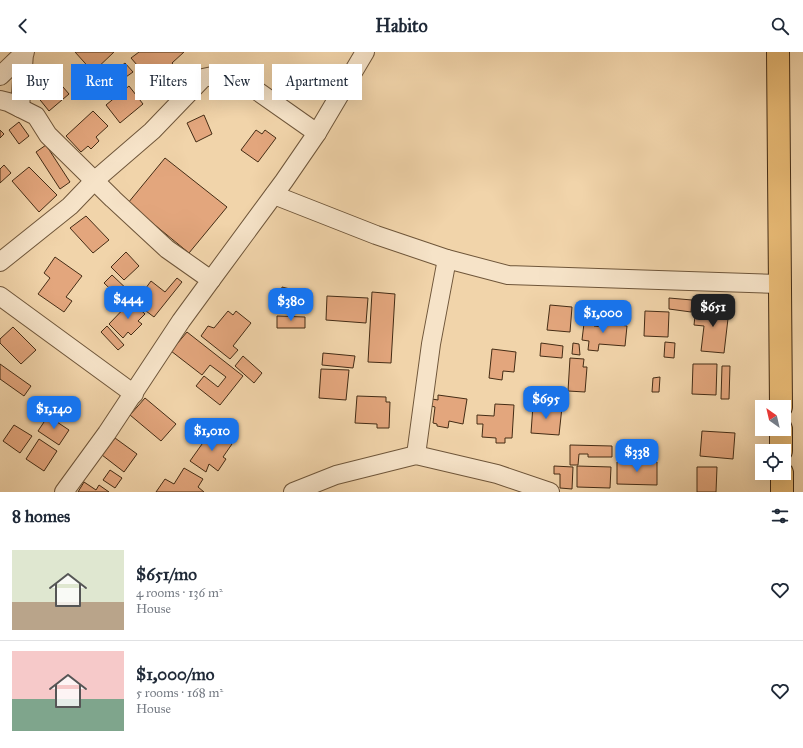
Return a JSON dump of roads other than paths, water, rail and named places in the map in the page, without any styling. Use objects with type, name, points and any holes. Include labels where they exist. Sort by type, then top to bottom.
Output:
[{"type":"main road","points":[[778,52],[781,400]]},
{"type":"main road","points":[[782,480],[782,492]]},
{"type":"street","points":[[64,492],[134,394],[181,321],[274,195],[317,132],[364,52]]},
{"type":"street","points":[[0,76],[24,53]]},
{"type":"street","points":[[20,108],[24,53]]},
{"type":"street","points":[[0,262],[70,206],[94,181],[152,131],[204,78],[222,74],[242,81],[317,132]]},
{"type":"street","points":[[0,100],[36,116],[48,135],[167,250],[211,280]]},
{"type":"street","points":[[274,195],[376,235],[447,259],[508,275],[779,284]]},
{"type":"street","points":[[416,455],[431,344],[447,259]]},
{"type":"street","points":[[0,296],[134,394]]},
{"type":"street","points":[[293,492],[336,475],[416,455],[497,474],[550,492]]}]
